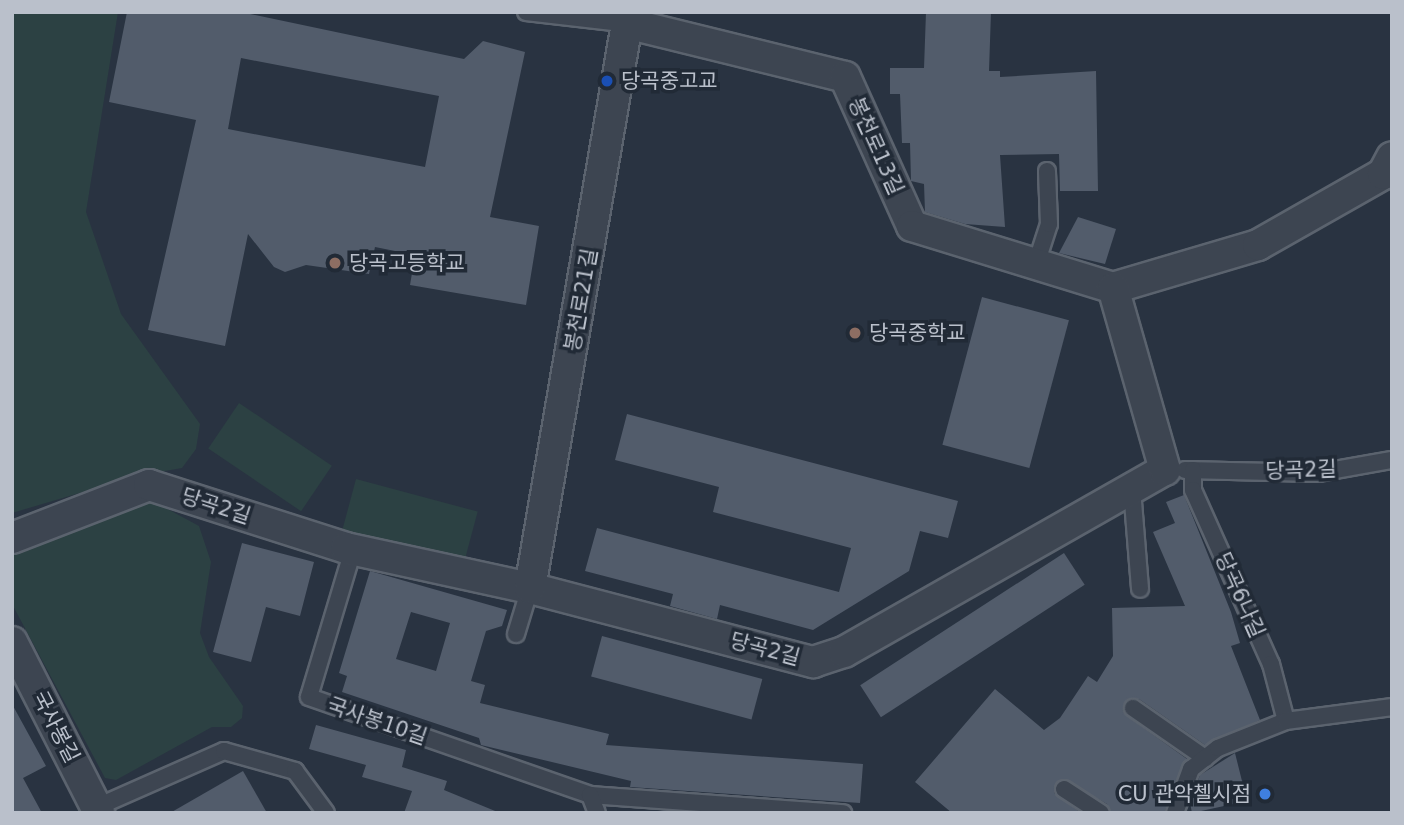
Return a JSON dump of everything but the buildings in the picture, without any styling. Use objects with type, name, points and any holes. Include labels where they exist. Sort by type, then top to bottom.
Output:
[{"type":"street","name":"봉천로13길","points":[[629,18],[845,76],[912,226],[1113,288]]},
{"type":"street","name":"봉천로21길","points":[[530,588],[629,18]]},
{"type":"street","points":[[1179,470],[1113,288],[1258,245],[1389,170]]},
{"type":"street","name":"당곡2길","points":[[12,538],[149,485],[353,550],[530,588],[813,662],[844,652],[1132,489],[1179,470]]},
{"type":"street","name":"국사봉길","points":[[12,642],[98,810]]},
{"type":"lane","points":[[526,12],[629,18]]},
{"type":"lane","points":[[1036,264],[1049,224],[1047,171]]},
{"type":"lane","name":"당곡2길","points":[[1179,470],[1318,473],[1392,460]]},
{"type":"lane","name":"당곡6나길","points":[[1179,470],[1193,490],[1271,664],[1286,721]]},
{"type":"lane","points":[[1132,489],[1140,589]]},
{"type":"lane","name":"국사봉10길","points":[[353,550],[309,697],[590,795],[843,813]]},
{"type":"lane","points":[[516,635],[530,588]]},
{"type":"lane","points":[[1175,813],[1191,769],[1205,758],[1286,721],[1392,707]]},
{"type":"lane","points":[[1133,708],[1205,758]]},
{"type":"lane","points":[[98,810],[224,751],[295,771],[326,813]]},
{"type":"lane","points":[[1064,789],[1101,813]]},
{"type":"lane","points":[[590,795],[597,813]]},
{"type":"green space","points":[[12,12],[118,12],[86,212],[121,314],[200,424],[196,449],[182,468],[137,476],[12,513]]},
{"type":"green space","points":[[239,403],[332,466],[301,511],[208,449]]},
{"type":"green space","points":[[356,479],[478,512],[463,566],[342,533]]},
{"type":"green space","points":[[149,499],[199,526],[211,562],[200,633],[209,657],[243,706],[242,718],[231,727],[212,727],[116,780],[105,778],[12,604],[12,552]]},
{"type":"place","name":"당곡중고교","points":[[607,81]]},
{"type":"place","name":"당곡고등학교","points":[[335,263]]},
{"type":"place","name":"당곡중학교","points":[[855,333]]},
{"type":"place","name":"CU 관악첼시점","points":[[1265,794]]}]
